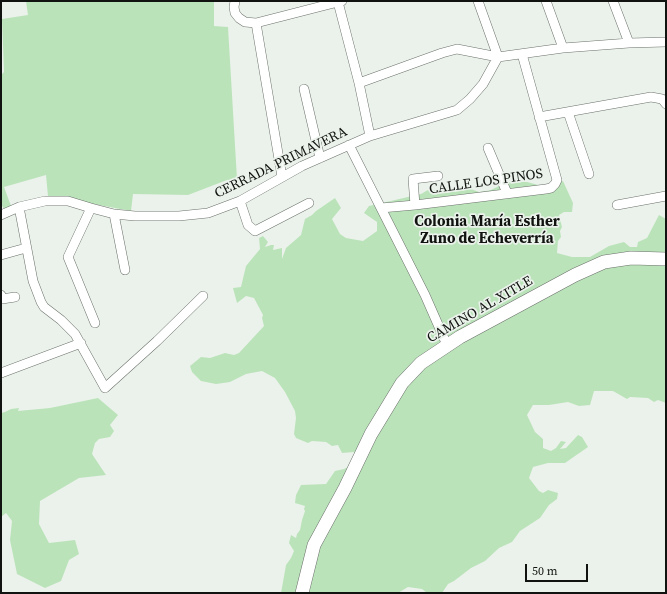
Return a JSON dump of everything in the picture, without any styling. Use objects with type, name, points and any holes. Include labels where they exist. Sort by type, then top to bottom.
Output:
[{"type":"street","points":[[235,1],[235,14],[245,22],[256,23],[340,2],[370,136]]},
{"type":"street","points":[[478,1],[498,57]]},
{"type":"street","points":[[546,1],[564,48]]},
{"type":"street","points":[[613,1],[630,43]]},
{"type":"street","points":[[256,23],[282,177]]},
{"type":"street","points":[[359,83],[457,49],[498,57],[564,48],[666,42]]},
{"type":"street","name":"CALLE LOS PINOS","points":[[381,208],[546,189],[551,188],[555,184],[557,180],[522,54]]},
{"type":"street","name":"CERRADA PRIMAVERA","points":[[1,215],[19,207],[45,201],[68,201],[114,214],[135,216],[179,216],[208,213],[240,201],[282,177],[320,158],[370,136],[456,110],[470,99],[482,84],[498,57]]},
{"type":"street","points":[[304,89],[320,158]]},
{"type":"street","points":[[539,117],[651,97],[662,99],[666,104]]},
{"type":"street","points":[[568,112],[589,174]]},
{"type":"street","points":[[350,145],[425,295],[447,345]]},
{"type":"street","points":[[488,148],[507,193]]},
{"type":"street","points":[[415,205],[413,179],[438,176]]},
{"type":"street","points":[[617,205],[666,196]]},
{"type":"street","points":[[240,201],[248,225],[255,231],[309,203]]},
{"type":"street","points":[[19,207],[33,281],[41,302],[44,307],[71,329],[81,343],[106,388],[203,296]]},
{"type":"street","points":[[91,208],[68,257],[96,322]]},
{"type":"street","points":[[114,214],[125,270]]},
{"type":"street","points":[[1,255],[26,248]]},
{"type":"street","name":"CAMINO AL XITLE","points":[[302,593],[314,545],[371,434],[402,383],[421,363],[447,345],[576,275],[604,262],[631,258],[666,258]]},
{"type":"street","points":[[2,297],[15,297]]},
{"type":"street","points":[[1,373],[81,343]]},
{"type":"green space","points":[[26,1],[214,1],[214,26],[228,27],[237,179],[227,180],[188,195],[133,194],[131,211],[88,203],[66,197],[48,196],[46,175],[4,187],[11,206],[4,209],[1,204],[1,75],[4,72],[2,19],[28,15]]},
{"type":"green space","points":[[563,181],[573,203],[572,212],[564,212],[559,215],[562,227],[560,231],[561,237],[558,241],[557,253],[572,257],[590,257],[609,246],[624,242],[630,247],[637,247],[638,242],[647,238],[659,215],[666,219],[666,403],[658,400],[654,402],[648,398],[630,397],[627,399],[613,391],[594,391],[590,405],[579,406],[568,402],[549,405],[533,405],[527,415],[535,432],[543,439],[543,448],[551,451],[556,448],[561,441],[566,442],[560,449],[566,448],[578,435],[582,437],[588,447],[565,463],[548,463],[533,467],[529,478],[539,491],[543,493],[548,490],[558,493],[557,499],[549,505],[540,518],[520,531],[512,542],[499,548],[485,561],[471,568],[448,584],[442,593],[427,593],[422,589],[408,587],[398,593],[281,593],[286,565],[294,551],[289,543],[291,535],[296,538],[300,530],[305,511],[305,506],[295,503],[296,495],[301,485],[326,484],[335,471],[344,469],[356,463],[354,452],[342,453],[338,445],[332,446],[326,442],[312,441],[308,443],[296,438],[294,434],[296,418],[295,411],[285,392],[275,378],[262,371],[246,374],[230,382],[216,384],[201,381],[192,372],[190,366],[201,357],[210,358],[225,353],[234,355],[239,353],[264,326],[262,318],[263,315],[254,298],[246,296],[237,303],[233,288],[241,287],[246,266],[260,249],[259,238],[263,236],[268,242],[265,247],[274,245],[273,250],[282,248],[282,259],[286,248],[301,235],[305,219],[335,198],[341,208],[332,219],[340,234],[346,238],[363,241],[377,231],[377,222],[364,213],[369,206],[421,194],[428,190],[436,190],[446,187],[471,189],[479,192],[491,190],[507,182],[527,182],[546,187]]},
{"type":"green space","points":[[98,398],[118,415],[110,425],[114,431],[110,437],[99,439],[95,443],[92,454],[106,475],[79,478],[40,501],[39,524],[49,543],[75,540],[79,554],[69,560],[61,581],[45,588],[17,574],[10,540],[12,521],[6,513],[1,517],[1,413],[19,408],[18,411],[50,408]]},
{"type":"district","name":"Colonia María Esther Zuno de Echeverría","points":[[487,230]]}]
